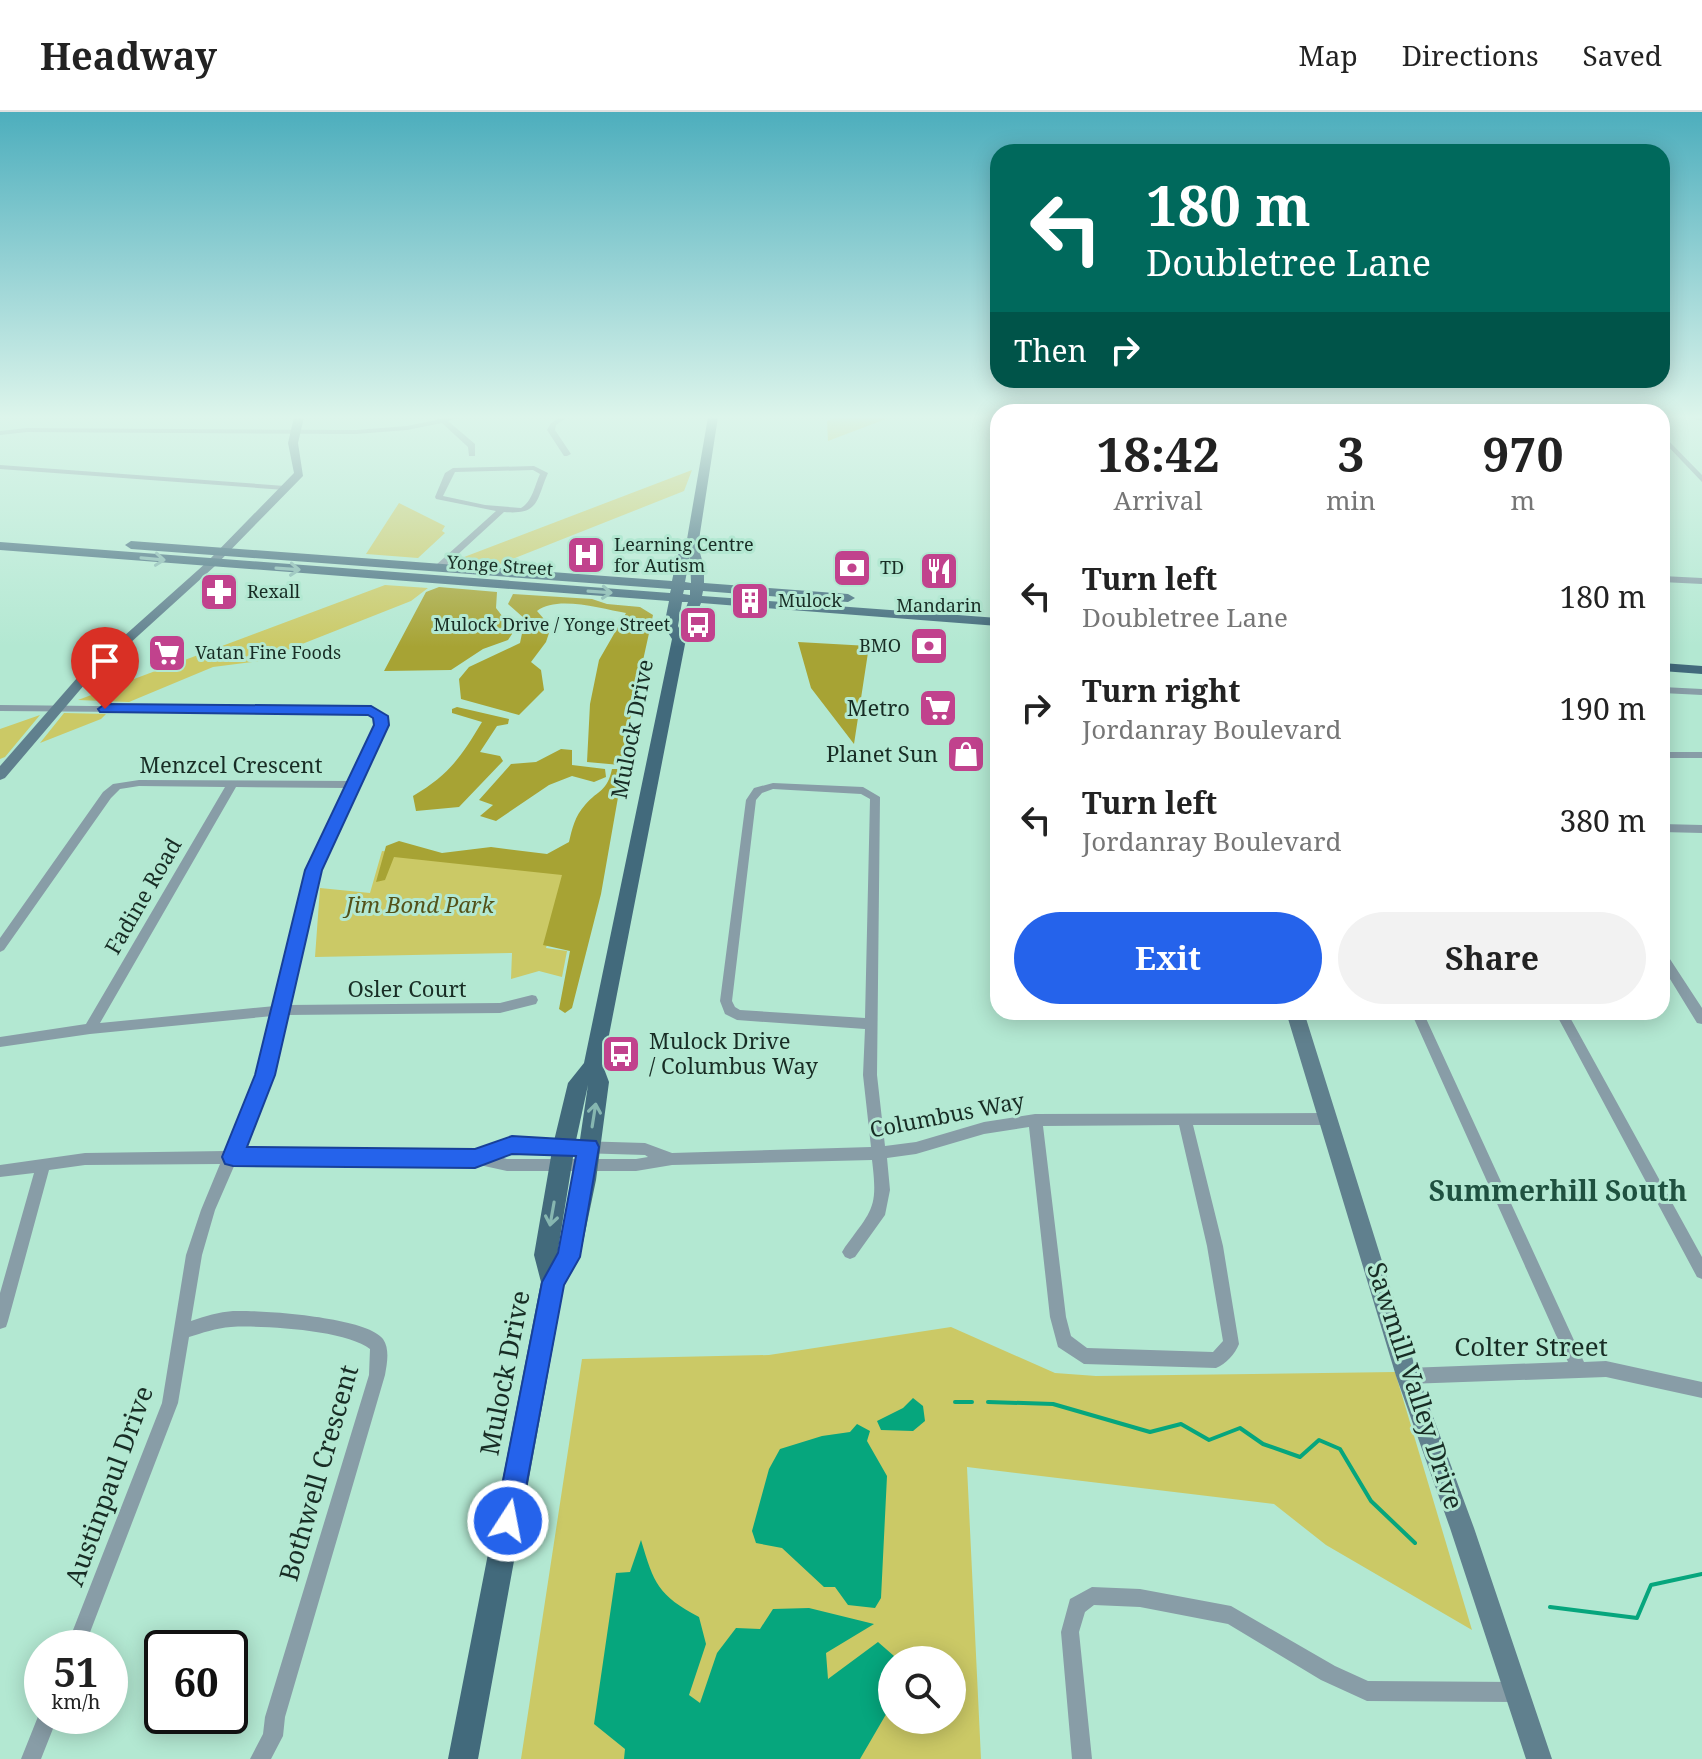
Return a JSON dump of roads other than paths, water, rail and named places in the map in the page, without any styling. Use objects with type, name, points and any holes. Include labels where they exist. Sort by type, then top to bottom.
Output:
[{"type":"main road","name":"Mulock Drive","points":[[679,639],[671,626],[683,556],[692,546],[700,494]]},
{"type":"main road","name":"Yonge Street","points":[[0,536],[439,567],[678,592]]},
{"type":"main road","name":"Yonge Street","points":[[0,546],[211,564],[990,611]]},
{"type":"main road","name":"Mulock Drive","points":[[553,1282],[545,1255],[563,1155],[578,1083],[593,1066],[679,639],[688,628],[699,556],[692,546]]},
{"type":"main road","name":"Yonge Street","points":[[695,593],[990,621]]},
{"type":"main road","points":[[1670,668],[1702,670]]},
{"type":"main road","name":"Mulock Drive","points":[[463,1759],[553,1282],[569,1257],[588,1157],[599,1082],[593,1066]]},
{"type":"street","points":[[0,775],[56,708],[108,655],[211,564],[279,494]]},
{"type":"street","points":[[439,494],[440,498],[518,511],[530,506],[535,494]]},
{"type":"street","points":[[439,567],[502,510]]},
{"type":"street","points":[[1670,579],[1702,581]]},
{"type":"street","points":[[1670,690],[1702,692]]},
{"type":"street","points":[[0,708],[56,708]]},
{"type":"street","name":"Austinpaul Drive","points":[[56,708],[371,711],[380,716],[382,725],[314,870],[265,1075],[233,1157],[208,1210],[194,1255],[170,1403],[82,1630]]},
{"type":"street","points":[[1670,755],[1702,755]]},
{"type":"street","name":"Menzcel Crescent","points":[[0,947],[107,795],[117,786],[139,783],[353,785]]},
{"type":"street","name":"Fadine Road","points":[[90,1029],[232,785]]},
{"type":"street","points":[[850,1252],[871,1225],[881,1204],[883,1190],[870,1075],[875,797],[863,791],[773,786],[753,792],[726,1001],[730,1010],[737,1015],[870,1024]]},
{"type":"street","points":[[1670,828],[1702,829]]},
{"type":"street","points":[[1670,969],[1702,1019]]},
{"type":"street","name":"Osler Court","points":[[282,1010],[500,1008],[532,1000]]},
{"type":"street","points":[[0,1042],[90,1029],[282,1010]]},
{"type":"street","name":"Sawmill Valley Drive","points":[[1297,1020],[1407,1376],[1462,1528],[1539,1759]]},
{"type":"street","points":[[1421,1020],[1579,1368]]},
{"type":"street","points":[[1565,1020],[1702,1272]]},
{"type":"street","name":"Columbus Way","points":[[0,1171],[106,1158],[475,1158],[507,1165],[563,1155],[636,1165],[672,1159],[880,1153],[916,1148],[984,1128],[1035,1120],[1327,1119]]},
{"type":"street","points":[[1035,1120],[1058,1317],[1064,1341],[1084,1356],[1216,1360],[1231,1344],[1215,1246],[1185,1120]]},
{"type":"street","points":[[0,1321],[43,1166]]},
{"type":"street","name":"Bothwell Crescent","points":[[184,1331],[233,1319],[258,1321],[349,1329],[375,1341],[378,1347],[377,1375],[275,1717],[273,1736],[260,1759]]},
{"type":"street","name":"Colter Street","points":[[1407,1376],[1606,1369],[1702,1390]]},
{"type":"street","points":[[1082,1759],[1070,1632],[1077,1606],[1092,1596],[1140,1598],[1231,1615],[1328,1673],[1367,1691],[1516,1692]]},
{"type":"street","points":[[31,1759],[41,1734]]},
{"type":"waterway","points":[[955,1402],[972,1402]]},
{"type":"waterway","points":[[988,1402],[1053,1404],[1150,1432],[1181,1424],[1209,1440],[1240,1428],[1263,1444],[1300,1457],[1319,1440],[1340,1449],[1371,1501],[1415,1543]]},
{"type":"waterway","points":[[1550,1607],[1637,1618],[1651,1585],[1702,1574]]},
{"type":"place","name":"Learning Centre for Autism","points":[[586,555]]},
{"type":"place","name":"TD","points":[[852,568]]},
{"type":"place","name":"Mandarin","points":[[939,571]]},
{"type":"place","name":"Rexall","points":[[219,592]]},
{"type":"place","name":"Mulock","points":[[750,601]]},
{"type":"place","name":"Mulock Drive / Yonge Street","points":[[698,625]]},
{"type":"place","name":"BMO","points":[[929,646]]},
{"type":"place","name":"Vatan Fine Foods","points":[[167,653]]},
{"type":"place","name":"Metro","points":[[938,708]]},
{"type":"place","name":"Planet Sun","points":[[966,754]]},
{"type":"place","name":"Mulock Drive / Columbus Way","points":[[621,1054]]},
{"type":"district","name":"Summerhill South","points":[[1558,1191]]},
{"type":"park label","name":"Jim Bond Park","points":[[420,905]]}]
